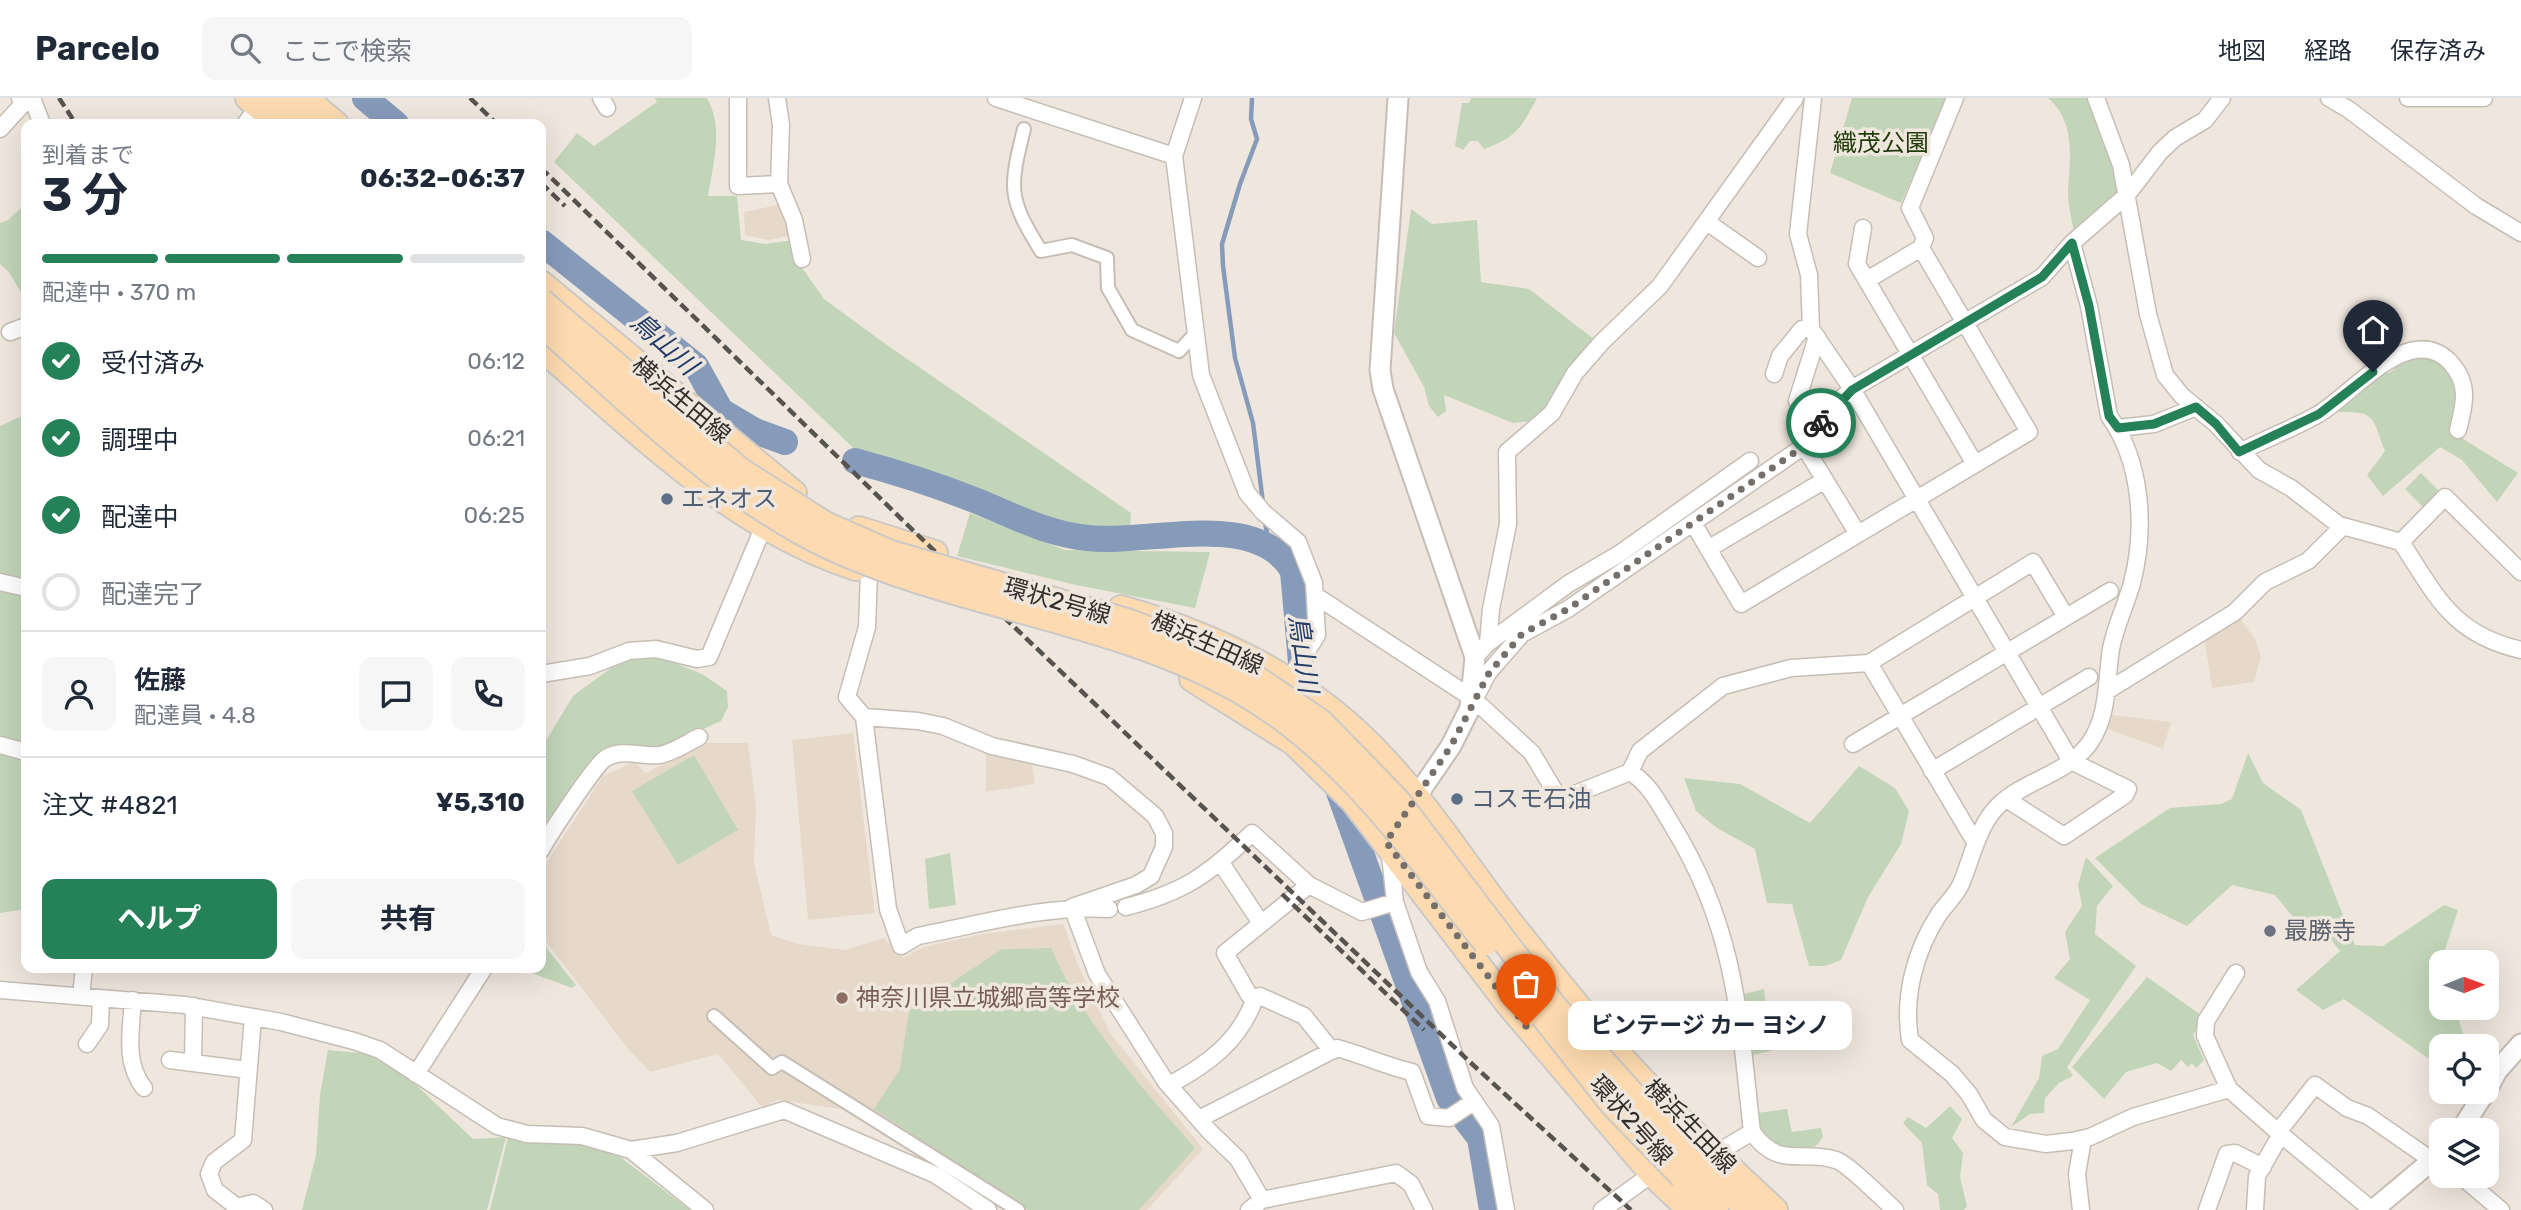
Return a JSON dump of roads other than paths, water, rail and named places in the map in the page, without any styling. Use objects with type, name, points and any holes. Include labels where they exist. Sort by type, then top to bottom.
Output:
[{"type":"main road","points":[[305,98],[330,119]]},
{"type":"main road","points":[[326,98],[350,119]]},
{"type":"main road","points":[[257,107],[273,119]]},
{"type":"main road","points":[[257,107],[293,119]]},
{"type":"main road","name":"横浜生田線","points":[[546,287],[786,488],[850,526],[1176,624],[1289,680],[1347,723],[1417,796],[1493,900],[1592,1023],[1715,1154],[1775,1210]]},
{"type":"main road","name":"環状2号線","points":[[546,305],[740,470],[825,524],[891,553],[1130,622],[1209,652],[1256,678],[1321,722],[1397,800],[1554,1006],[1686,1168],[1716,1210]]},
{"type":"main road","name":"環状2号線","points":[[546,328],[729,485],[769,513],[805,533],[872,564],[940,589],[1129,643],[1198,670],[1242,692],[1307,738],[1378,807],[1613,1105],[1686,1168],[1749,1210]]},
{"type":"main road","name":"横浜生田線","points":[[546,352],[680,468],[763,528],[819,556],[927,592],[1080,631],[1139,650],[1211,689],[1294,743],[1353,801],[1508,1004],[1652,1174],[1690,1210]]},
{"type":"street","points":[[0,129],[23,104],[20,98]]},
{"type":"street","points":[[32,98],[40,119]]},
{"type":"street","points":[[738,98],[738,186],[779,184]]},
{"type":"street","points":[[777,98],[781,125],[779,184],[794,220],[802,259]]},
{"type":"street","points":[[996,98],[1174,156]]},
{"type":"street","points":[[1193,98],[1174,156],[1201,375],[1247,493],[1263,512],[1298,542],[1309,563],[1316,596],[1317,635],[1260,721]]},
{"type":"street","points":[[1398,98],[1380,370],[1389,407],[1482,650]]},
{"type":"street","points":[[1471,703],[1508,524],[1507,452],[1552,413],[1575,373],[1602,342],[1660,286],[1795,98]]},
{"type":"street","points":[[1797,401],[1814,333],[1809,275],[1798,234],[1813,98]]},
{"type":"street","points":[[1867,280],[1921,248],[1924,238],[1910,208],[1955,98]]},
{"type":"street","points":[[2096,98],[2111,134],[2127,195],[2158,353],[2165,375],[2259,470],[2343,526],[2401,542],[2444,608],[2466,629],[2497,645],[2521,650]]},
{"type":"street","points":[[1506,1210],[1491,1126],[1473,1102],[1459,1074],[1437,1001],[1419,972],[1395,902],[1393,866],[1386,842],[1451,746],[1471,703],[1489,673],[1522,634],[1568,609],[1804,446],[1834,405],[1852,390],[2042,277],[2072,243],[2127,195],[2160,152],[2175,138],[2205,120],[2222,98]]},
{"type":"street","points":[[2329,98],[2348,109],[2476,206],[2521,233]]},
{"type":"street","points":[[2408,98],[2484,98]]},
{"type":"street","points":[[1024,129],[1013,185],[1014,203],[1041,250],[1072,246],[1107,258],[1108,288],[1132,330],[1179,351],[1194,335]]},
{"type":"street","points":[[1707,222],[1758,258]]},
{"type":"street","points":[[1863,228],[1857,264],[1975,464]]},
{"type":"street","points":[[2072,243],[2089,306],[2109,416],[2118,428],[2135,469],[2139,546],[2132,584],[2112,648],[2100,722],[2090,743],[2071,761],[2000,804],[1975,842],[1960,887],[1923,942],[1910,985],[1907,1018],[1910,1040],[1952,1074],[1969,1094],[1984,1120],[2005,1137],[2046,1143],[2083,1139],[2133,1117],[2229,1089]]},
{"type":"street","points":[[1693,523],[1741,604],[2029,432],[1921,248]]},
{"type":"street","points":[[1774,374],[1785,348],[1802,330],[1814,333],[1852,390],[2071,761],[2128,789],[2125,795],[2064,836],[2008,800]]},
{"type":"street","points":[[2239,452],[2319,414],[2390,358],[2409,351],[2429,350],[2444,356],[2457,369],[2466,386],[2458,430]]},
{"type":"street","points":[[2118,428],[2154,424],[2196,407]]},
{"type":"street","points":[[1804,446],[1858,534]]},
{"type":"street","points":[[1482,650],[1568,584],[1619,554],[1750,461]]},
{"type":"street","points":[[1708,550],[1825,480]]},
{"type":"street","points":[[2401,542],[2445,497],[2521,572]]},
{"type":"street","points":[[2107,691],[2235,612],[2264,582],[2308,561],[2343,526]]},
{"type":"street","points":[[546,673],[590,666],[629,650],[656,649],[697,659],[709,657],[763,528]]},
{"type":"street","points":[[1316,596],[1387,640],[1471,703],[1481,706],[1532,753],[1560,800],[1630,772],[1640,751],[1723,686],[1791,668],[1869,663],[2033,562],[2066,617]]},
{"type":"street","points":[[864,717],[918,721],[943,726],[992,746],[1073,764],[1109,777],[1155,816],[1164,833],[1164,847],[1151,876],[1136,885],[1072,907],[918,936],[901,946],[888,909],[864,717],[847,697],[867,626],[869,573]]},
{"type":"street","points":[[0,582],[21,587]]},
{"type":"street","points":[[1853,744],[2110,591]]},
{"type":"street","points":[[1869,663],[1975,842]]},
{"type":"street","points":[[1932,771],[2089,677]]},
{"type":"street","points":[[546,841],[587,785],[595,767],[606,757],[629,752],[660,755],[699,737]]},
{"type":"street","points":[[0,745],[21,751]]},
{"type":"street","points":[[1630,772],[1645,781],[1699,868],[1725,941],[1737,990],[1752,1132],[1761,1144],[1778,1156],[1838,1160],[1895,1210]]},
{"type":"street","points":[[1126,907],[1154,900],[1194,883],[1221,863],[1252,833],[1309,885],[1362,912],[1371,912],[1395,902]]},
{"type":"street","points":[[1221,863],[1261,923]]},
{"type":"street","points":[[1255,998],[1249,995],[1226,953],[1309,885]]},
{"type":"street","points":[[1072,907],[1109,909]]},
{"type":"street","points":[[1072,907],[1097,974],[1169,1085],[1238,1159],[1254,1207],[1396,1173],[1411,1184],[1424,1210]]},
{"type":"street","points":[[82,996],[84,973]]},
{"type":"street","points":[[416,1074],[481,973]]},
{"type":"street","points":[[2236,973],[2206,1021],[2205,1029],[2205,1036],[2229,1089],[2372,1210],[2429,1164]]},
{"type":"street","points":[[0,990],[194,1006],[253,1017],[367,1045],[380,1050],[497,1126],[527,1134],[582,1136],[631,1150],[705,1210]]},
{"type":"street","points":[[1169,1085],[1216,1056],[1233,1038],[1255,998],[1260,996],[1304,1016],[1332,1051]]},
{"type":"street","points":[[87,1044],[100,1025],[101,998]]},
{"type":"street","points":[[133,1000],[130,1054],[133,1075],[144,1088]]},
{"type":"street","points":[[193,1062],[194,1006]]},
{"type":"street","points":[[714,1016],[772,1068],[782,1062],[1018,1210]]},
{"type":"street","points":[[253,1017],[243,1140],[214,1162],[209,1174],[215,1190],[235,1208],[253,1203],[264,1210]]},
{"type":"street","points":[[2499,1069],[2521,1044]]},
{"type":"street","points":[[1199,1119],[1338,1048],[1363,1055],[1383,1066],[1412,1072],[1428,1116],[1449,1118],[1473,1102]]},
{"type":"street","points":[[170,1060],[248,1070]]},
{"type":"street","points":[[2255,1210],[2258,1176],[2279,1133],[2315,1085],[2347,1108],[2368,1116],[2429,1152]]},
{"type":"street","points":[[631,1150],[677,1143],[784,1110],[936,1175],[988,1210]]},
{"type":"street","points":[[1715,1154],[1752,1132]]},
{"type":"street","points":[[2081,1210],[2077,1174],[2083,1139]]},
{"type":"street","points":[[2207,1210],[2227,1154],[2235,1153],[2263,1167]]},
{"type":"street","points":[[1602,1210],[1652,1174]]},
{"type":"street","points":[[2475,1188],[2501,1210]]},
{"type":"waterway","name":"鳥山川","points":[[365,98],[390,119]]},
{"type":"waterway","points":[[1252,98],[1251,119],[1257,139],[1222,244],[1235,358],[1253,423],[1263,503]]},
{"type":"waterway","name":"鳥山川","points":[[546,246],[696,366],[721,411],[755,431],[785,442]]},
{"type":"waterway","name":"鳥山川","points":[[855,461],[932,484],[1031,524],[1073,536],[1113,539],[1200,533],[1254,540],[1276,552],[1293,571],[1303,685]]},
{"type":"waterway","points":[[1265,522],[1269,545]]},
{"type":"waterway","name":"鳥山川","points":[[1334,778],[1449,1098],[1480,1138],[1492,1210]]},
{"type":"railway","points":[[59,98],[73,119]]},
{"type":"railway","points":[[470,98],[492,119]]},
{"type":"railway","points":[[546,173],[921,538],[1471,1063],[1631,1210]]},
{"type":"railway","points":[[546,188],[565,206]]},
{"type":"railway","points":[[1282,894],[1424,1030]]},
{"type":"place","name":"エネオス","points":[[667,499]]},
{"type":"place","name":"コスモ石油","points":[[1457,799]]},
{"type":"place","name":"最勝寺","points":[[2270,931]]},
{"type":"place","name":"神奈川県立城郷高等学校","points":[[842,998]]},
{"type":"place","name":"ビンテージ カー ヨシノ","points":[[1526,1026]]},
{"type":"park label","name":"織茂公園","points":[[1881,143]]}]
